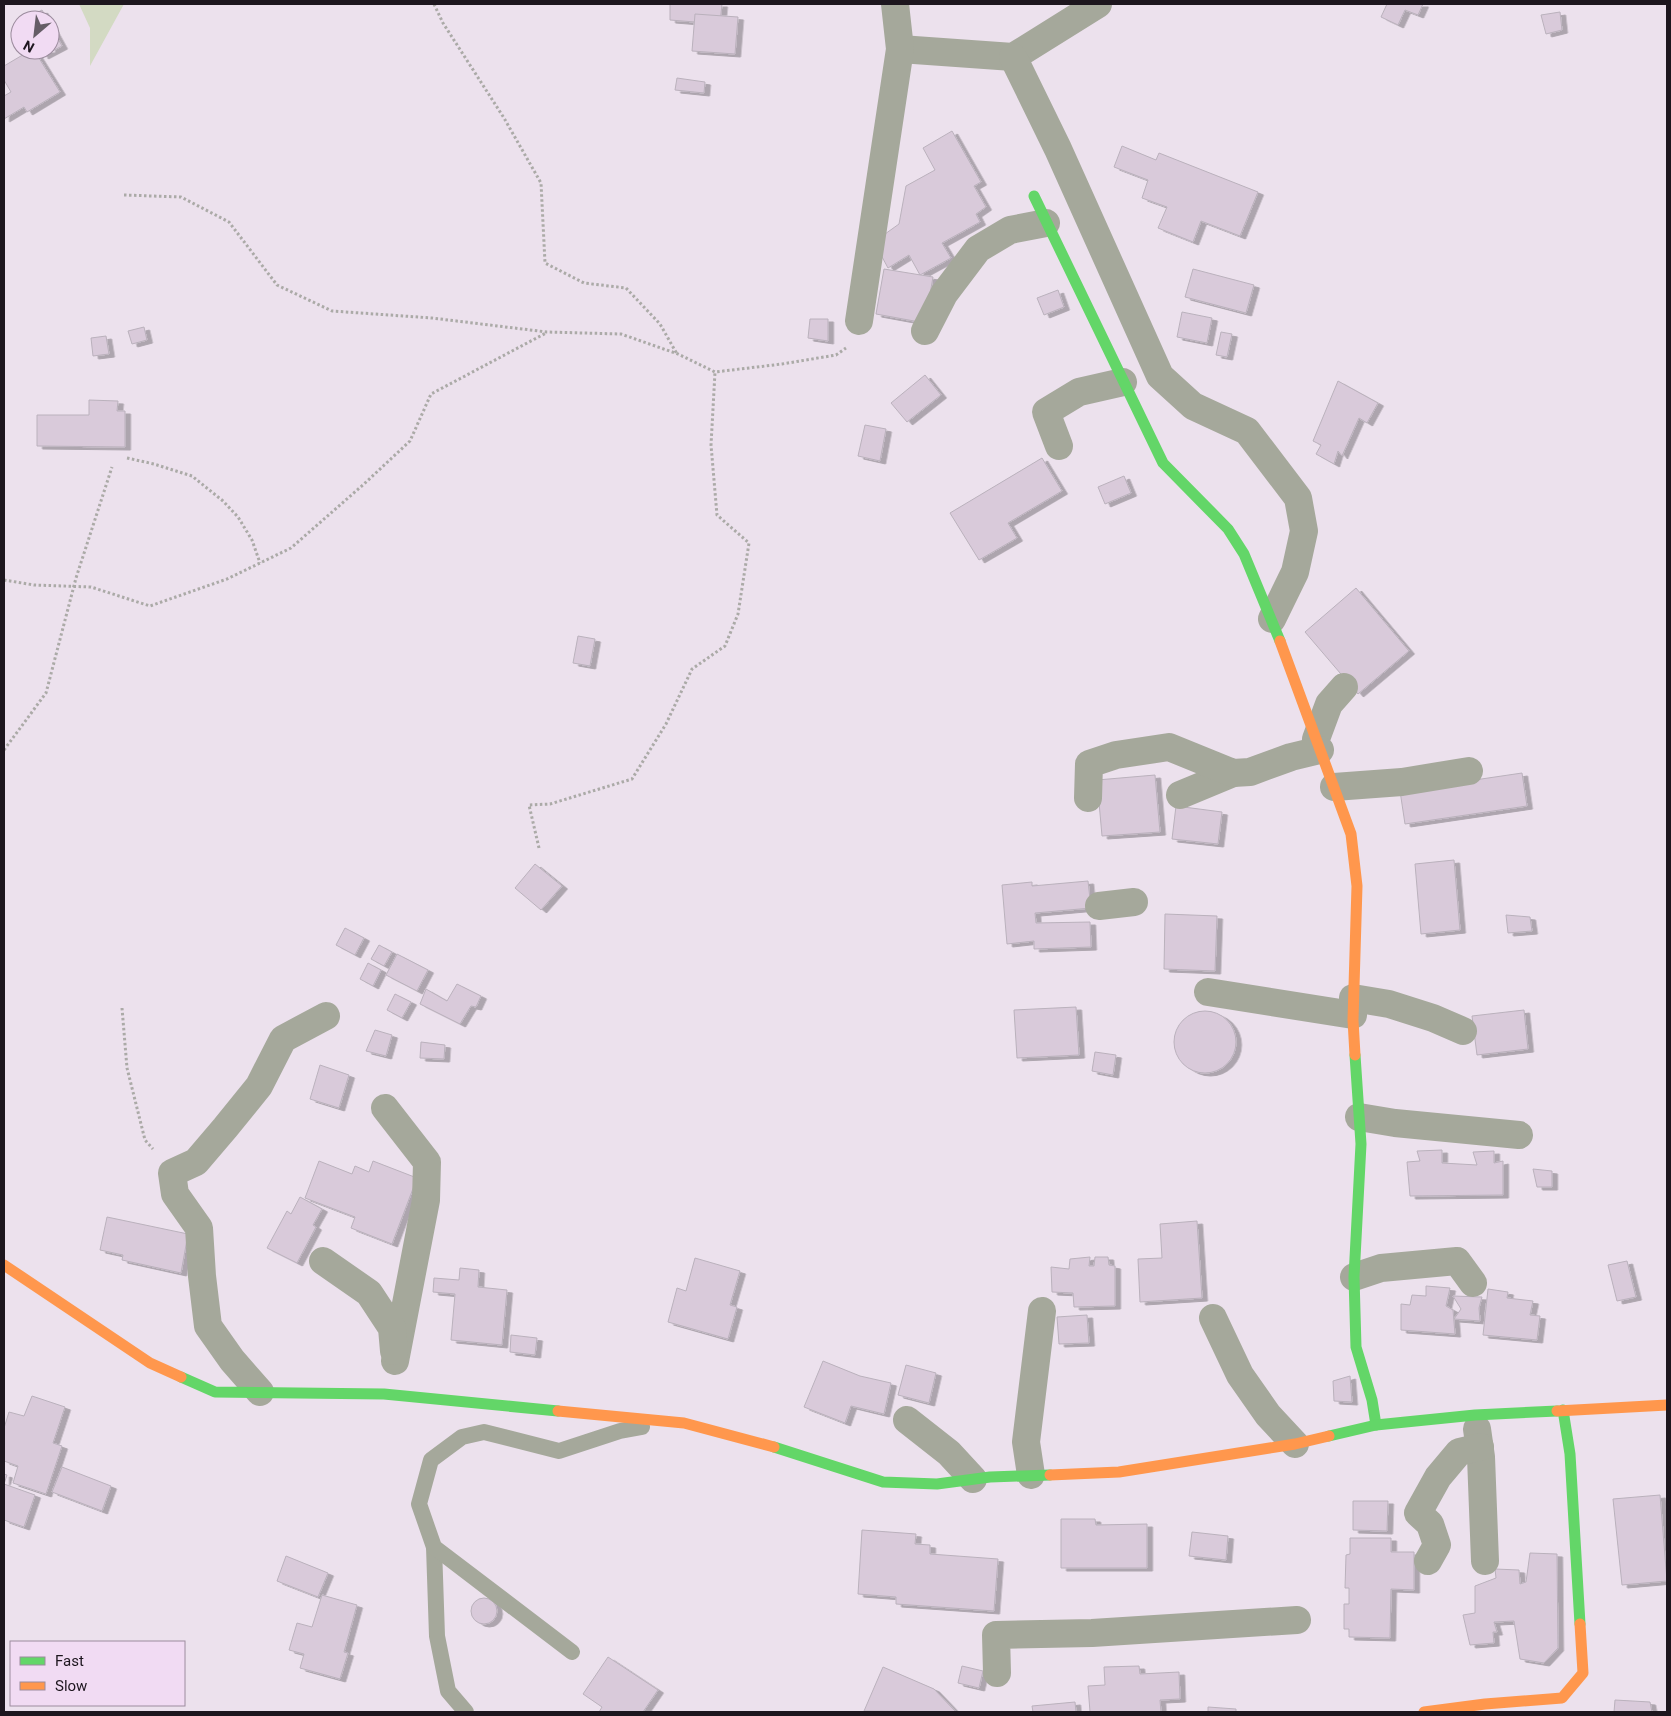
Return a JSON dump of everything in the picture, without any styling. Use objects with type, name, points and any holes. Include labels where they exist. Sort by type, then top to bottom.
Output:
[{"type":"street","points":[[859,321],[900,49],[895,4]]},
{"type":"street","points":[[900,49],[1012,57],[1098,4]]},
{"type":"street","points":[[1012,57],[1058,149],[1160,376],[1193,406],[1247,431],[1298,498],[1304,531],[1295,572],[1272,619]]},
{"type":"street","points":[[1034,196],[1163,463],[1228,529],[1244,554],[1272,619],[1351,834],[1357,886],[1353,1007],[1361,1144],[1354,1277],[1356,1347],[1372,1400],[1376,1425]]},
{"type":"street","points":[[925,331],[944,294],[978,249],[1010,230],[1046,223]]},
{"type":"street","points":[[1059,446],[1046,412],[1079,392],[1123,382]]},
{"type":"street","points":[[1180,795],[1232,773],[1250,772],[1291,757],[1318,744],[1329,704],[1344,687]]},
{"type":"street","points":[[1088,798],[1089,764],[1116,755],[1169,747],[1232,773]]},
{"type":"street","points":[[1334,787],[1402,782],[1469,771]]},
{"type":"street","points":[[1099,906],[1134,902]]},
{"type":"street","points":[[1208,992],[1353,1007],[1389,1004],[1433,1018],[1463,1031]]},
{"type":"street","points":[[260,1392],[232,1360],[208,1326],[199,1228],[175,1194],[172,1173],[196,1162],[225,1128],[259,1086],[283,1039],[326,1016]]},
{"type":"street","points":[[385,1108],[427,1162],[426,1200],[395,1361]]},
{"type":"street","points":[[1359,1117],[1519,1134]]},
{"type":"street","points":[[323,1261],[369,1293],[392,1328],[396,1395]]},
{"type":"street","points":[[1354,1277],[1380,1268],[1457,1261],[1473,1283]]},
{"type":"street","points":[[4,1265],[150,1363],[215,1392],[396,1395],[684,1423],[758,1442],[883,1482],[937,1484],[1031,1475],[1119,1472],[1295,1444],[1376,1425],[1475,1416],[1667,1405]]},
{"type":"street","points":[[1031,1475],[1026,1442],[1042,1311]]},
{"type":"street","points":[[1213,1318],[1240,1375],[1268,1415],[1295,1444]]},
{"type":"street","points":[[1424,1712],[1485,1704],[1562,1698],[1583,1673],[1573,1490],[1563,1410]]},
{"type":"street","points":[[1475,1416],[1482,1457],[1485,1561]]},
{"type":"street","points":[[907,1420],[949,1452],[974,1479]]},
{"type":"street","points":[[1428,1560],[1437,1545],[1430,1524],[1418,1513],[1438,1477],[1459,1452],[1480,1447]]},
{"type":"street","points":[[997,1673],[996,1636],[1102,1632],[1297,1620]]},
{"type":"lane","points":[[466,1712],[448,1691],[437,1636],[434,1547],[419,1504],[431,1460],[462,1437],[484,1432],[559,1451],[620,1431],[674,1422]]},
{"type":"lane","points":[[434,1547],[572,1652]]},
{"type":"path","points":[[434,4],[443,23],[504,118],[541,183],[545,263],[584,284],[626,288],[660,324],[678,354]]},
{"type":"path","points":[[124,195],[181,197],[228,222],[276,285],[332,311],[432,318],[547,332],[621,334],[678,354],[714,372],[836,356],[858,338],[859,321]]},
{"type":"path","points":[[4,580],[34,585],[91,587],[150,606],[227,578],[260,563],[291,548],[410,441],[431,394],[547,332]]},
{"type":"path","points":[[539,848],[529,805],[550,804],[632,780],[666,724],[692,669],[725,646],[738,614],[749,543],[717,515],[711,445],[714,372]]},
{"type":"path","points":[[126,458],[154,464],[192,476],[238,516],[252,540],[260,563]]},
{"type":"path","points":[[4,750],[46,693],[76,578],[112,467]]},
{"type":"path","points":[[122,1008],[127,1068],[145,1140],[172,1173]]},
{"type":"green space","points":[[79,4],[124,4],[90,66],[90,28]]},
{"type":"building","points":[[670,4],[722,4],[720,24],[670,20]]},
{"type":"building","points":[[1387,4],[1423,4],[1418,15],[1405,10],[1398,25],[1381,17]]},
{"type":"building","points":[[1560,12],[1562,30],[1546,34],[1541,15]]},
{"type":"building","points":[[695,14],[738,17],[735,54],[692,51]]},
{"type":"building","points":[[14,60],[40,60],[60,92],[27,112],[24,107],[4,119],[4,96],[11,92],[4,80],[4,66]]},
{"type":"building","points":[[677,78],[705,82],[704,93],[675,90]]},
{"type":"building","points":[[952,131],[981,182],[974,186],[986,207],[976,214],[980,222],[942,243],[951,258],[920,275],[909,255],[888,268],[873,240],[899,224],[906,186],[935,170],[923,148]]},
{"type":"building","points":[[1122,146],[1156,160],[1159,153],[1258,192],[1240,236],[1201,221],[1193,242],[1158,228],[1167,207],[1142,198],[1148,180],[1114,167]]},
{"type":"building","points":[[884,269],[933,277],[925,323],[876,314]]},
{"type":"building","points":[[1193,269],[1254,285],[1246,313],[1185,297]]},
{"type":"building","points":[[1058,290],[1064,307],[1044,315],[1037,298]]},
{"type":"building","points":[[1182,312],[1212,318],[1207,343],[1177,337]]},
{"type":"building","points":[[810,319],[828,319],[828,341],[808,338]]},
{"type":"building","points":[[144,327],[147,340],[132,344],[128,331]]},
{"type":"building","points":[[1221,332],[1232,334],[1227,357],[1216,355]]},
{"type":"building","points":[[106,336],[109,354],[93,356],[91,338]]},
{"type":"building","points":[[925,375],[941,395],[907,422],[891,403]]},
{"type":"building","points":[[1338,381],[1378,403],[1367,423],[1359,418],[1342,456],[1338,451],[1334,464],[1316,454],[1321,445],[1313,441]]},
{"type":"building","points":[[89,400],[118,401],[117,411],[125,411],[125,447],[37,446],[37,415],[89,415]]},
{"type":"building","points":[[865,425],[886,429],[880,461],[858,456]]},
{"type":"building","points":[[1042,458],[1062,491],[1008,523],[1017,538],[979,560],[950,513]]},
{"type":"building","points":[[1124,476],[1131,493],[1105,504],[1098,487]]},
{"type":"building","points":[[1356,588],[1409,651],[1358,694],[1305,632]]},
{"type":"building","points":[[578,636],[595,639],[590,666],[573,663]]},
{"type":"building","points":[[1522,773],[1527,806],[1405,824],[1400,791]]},
{"type":"building","points":[[1155,775],[1160,832],[1102,836],[1097,780]]},
{"type":"building","points":[[1176,806],[1222,812],[1218,844],[1172,839]]},
{"type":"building","points":[[1454,860],[1460,930],[1421,934],[1415,864]]},
{"type":"building","points":[[535,864],[562,886],[541,910],[515,888]]},
{"type":"building","points":[[1088,881],[1091,908],[1035,913],[1036,923],[1090,922],[1091,947],[1034,949],[1034,941],[1007,944],[1002,885],[1032,882],[1032,886]]},
{"type":"building","points":[[1165,914],[1217,916],[1215,971],[1164,969]]},
{"type":"building","points":[[1506,915],[1530,917],[1532,931],[1508,933]]},
{"type":"building","points":[[345,928],[364,938],[355,955],[336,945]]},
{"type":"building","points":[[379,945],[392,952],[384,966],[371,959]]},
{"type":"building","points":[[397,954],[428,970],[417,991],[386,975]]},
{"type":"building","points":[[368,963],[381,970],[373,986],[360,979]]},
{"type":"building","points":[[457,984],[481,996],[476,1007],[471,1006],[460,1024],[420,1004],[426,989],[447,1001]]},
{"type":"building","points":[[395,994],[411,1002],[402,1018],[387,1010]]},
{"type":"building","points":[[1076,1007],[1079,1055],[1017,1058],[1014,1010]]},
{"type":"building","points":[[1524,1010],[1528,1049],[1477,1055],[1472,1016]]},
{"type":"building","points":[[1205,1011],[1217,1013],[1227,1020],[1234,1030],[1236,1042],[1234,1054],[1227,1064],[1217,1071],[1205,1073],[1193,1071],[1183,1064],[1176,1054],[1174,1042],[1176,1030],[1183,1020],[1193,1013]]},
{"type":"building","points":[[375,1030],[392,1035],[386,1056],[366,1051]]},
{"type":"building","points":[[421,1042],[445,1045],[444,1059],[420,1058]]},
{"type":"building","points":[[1095,1052],[1116,1055],[1113,1075],[1092,1071]]},
{"type":"building","points":[[320,1065],[349,1075],[339,1108],[310,1099]]},
{"type":"building","points":[[1442,1150],[1442,1163],[1477,1165],[1473,1152],[1494,1151],[1494,1163],[1503,1161],[1503,1195],[1410,1196],[1407,1162],[1420,1161],[1417,1151]]},
{"type":"building","points":[[319,1161],[352,1174],[355,1166],[369,1172],[373,1161],[417,1178],[392,1244],[351,1228],[355,1217],[305,1198]]},
{"type":"building","points":[[1533,1169],[1552,1171],[1552,1187],[1537,1187]]},
{"type":"building","points":[[300,1197],[322,1209],[313,1225],[316,1227],[297,1263],[267,1248],[287,1211],[291,1214]]},
{"type":"building","points":[[107,1217],[188,1234],[181,1273],[122,1260],[123,1255],[100,1250]]},
{"type":"building","points":[[1197,1221],[1202,1298],[1140,1302],[1138,1259],[1162,1258],[1160,1224]]},
{"type":"building","points":[[1090,1257],[1089,1266],[1094,1266],[1095,1257],[1108,1257],[1109,1265],[1115,1266],[1115,1306],[1074,1307],[1073,1293],[1052,1292],[1051,1267],[1069,1269],[1070,1259]]},
{"type":"building","points":[[695,1258],[740,1271],[730,1305],[737,1307],[728,1339],[668,1322],[677,1288],[686,1291]]},
{"type":"building","points":[[1627,1261],[1636,1297],[1617,1301],[1608,1265]]},
{"type":"building","points":[[460,1268],[479,1270],[478,1287],[507,1290],[502,1345],[451,1340],[455,1294],[433,1292],[434,1278],[459,1280]]},
{"type":"building","points":[[1426,1286],[1450,1288],[1446,1306],[1453,1310],[1455,1334],[1401,1330],[1401,1304],[1410,1305],[1412,1295],[1426,1296]]},
{"type":"building","points":[[1488,1289],[1508,1292],[1507,1298],[1533,1301],[1530,1315],[1540,1316],[1537,1340],[1483,1335]]},
{"type":"building","points":[[1453,1296],[1482,1297],[1479,1308],[1480,1321],[1454,1319],[1461,1309]]},
{"type":"building","points":[[1087,1315],[1089,1343],[1059,1344],[1057,1317]]},
{"type":"building","points":[[511,1335],[537,1338],[535,1355],[510,1352]]},
{"type":"building","points":[[823,1361],[860,1376],[891,1383],[884,1414],[851,1406],[845,1423],[804,1407]]},
{"type":"building","points":[[906,1365],[936,1373],[929,1403],[898,1395]]},
{"type":"building","points":[[1350,1376],[1352,1402],[1334,1401],[1333,1381]]},
{"type":"building","points":[[32,1396],[65,1407],[53,1443],[62,1446],[46,1494],[13,1483],[18,1466],[4,1461],[4,1428],[9,1412],[24,1416]]},
{"type":"building","points":[[62,1467],[111,1486],[102,1511],[52,1492]]},
{"type":"building","points":[[4,1484],[35,1495],[24,1527],[4,1520]]},
{"type":"building","points":[[1660,1495],[1667,1581],[1622,1585],[1613,1499]]},
{"type":"building","points":[[1353,1501],[1388,1501],[1387,1531],[1353,1530]]},
{"type":"building","points":[[1061,1519],[1095,1519],[1096,1525],[1147,1524],[1147,1568],[1061,1568]]},
{"type":"building","points":[[862,1530],[916,1534],[915,1544],[930,1545],[930,1554],[998,1559],[994,1611],[896,1604],[896,1597],[858,1594]]},
{"type":"building","points":[[1192,1532],[1228,1536],[1226,1560],[1189,1556]]},
{"type":"building","points":[[1350,1538],[1391,1538],[1391,1552],[1414,1552],[1414,1590],[1391,1589],[1390,1638],[1349,1637],[1349,1629],[1344,1629],[1344,1604],[1349,1604],[1349,1588],[1345,1588],[1346,1555],[1350,1554]]},
{"type":"building","points":[[1530,1553],[1557,1554],[1558,1648],[1544,1663],[1520,1659],[1514,1621],[1494,1622],[1497,1632],[1493,1632],[1494,1643],[1470,1645],[1463,1615],[1475,1613],[1475,1586],[1496,1578],[1495,1569],[1519,1570],[1520,1584],[1526,1582]]},
{"type":"building","points":[[286,1556],[328,1573],[318,1597],[277,1581]]},
{"type":"building","points":[[322,1595],[357,1605],[344,1652],[348,1653],[340,1679],[300,1668],[304,1654],[289,1650],[297,1623],[312,1627]]},
{"type":"building","points":[[484,1598],[493,1602],[497,1611],[493,1620],[484,1624],[475,1620],[471,1611],[475,1602]]},
{"type":"building","points":[[608,1657],[658,1690],[643,1712],[599,1712],[602,1707],[583,1694]]},
{"type":"building","points":[[962,1666],[983,1671],[979,1688],[958,1683]]},
{"type":"building","points":[[1139,1666],[1140,1674],[1179,1672],[1180,1699],[1160,1700],[1161,1712],[1090,1712],[1088,1686],[1105,1685],[1104,1667]]},
{"type":"building","points":[[883,1667],[934,1689],[956,1712],[864,1711]]},
{"type":"building","points":[[1615,1700],[1650,1702],[1652,1712],[1614,1712]]},
{"type":"building","points":[[1075,1702],[1076,1712],[1033,1712],[1032,1706]]},
{"type":"building","points":[[1208,1707],[1236,1709],[1236,1712],[1208,1712]]},
{"type":"traffic: fast","points":[[1034,196],[1163,463],[1228,529],[1244,554],[1280,641]]},
{"type":"traffic: fast","points":[[1355,1055],[1361,1144],[1354,1277],[1356,1347],[1372,1400],[1376,1425]]},
{"type":"traffic: fast","points":[[181,1377],[215,1392],[384,1394],[558,1411]]},
{"type":"traffic: fast","points":[[1563,1410],[1570,1454],[1580,1624]]},
{"type":"traffic: fast","points":[[1329,1436],[1376,1425],[1475,1415],[1557,1411]]},
{"type":"traffic: fast","points":[[774,1447],[883,1482],[937,1484],[990,1477],[1050,1475]]},
{"type":"traffic: slow","points":[[1280,641],[1351,834],[1357,886],[1353,1020],[1355,1055]]},
{"type":"traffic: slow","points":[[4,1265],[150,1363],[181,1377]]},
{"type":"traffic: slow","points":[[1557,1411],[1667,1405]]},
{"type":"traffic: slow","points":[[558,1411],[684,1423],[774,1447]]},
{"type":"traffic: slow","points":[[1050,1475],[1119,1472],[1295,1444],[1329,1436]]},
{"type":"traffic: slow","points":[[1424,1712],[1485,1704],[1562,1698],[1583,1673],[1580,1624]]}]
